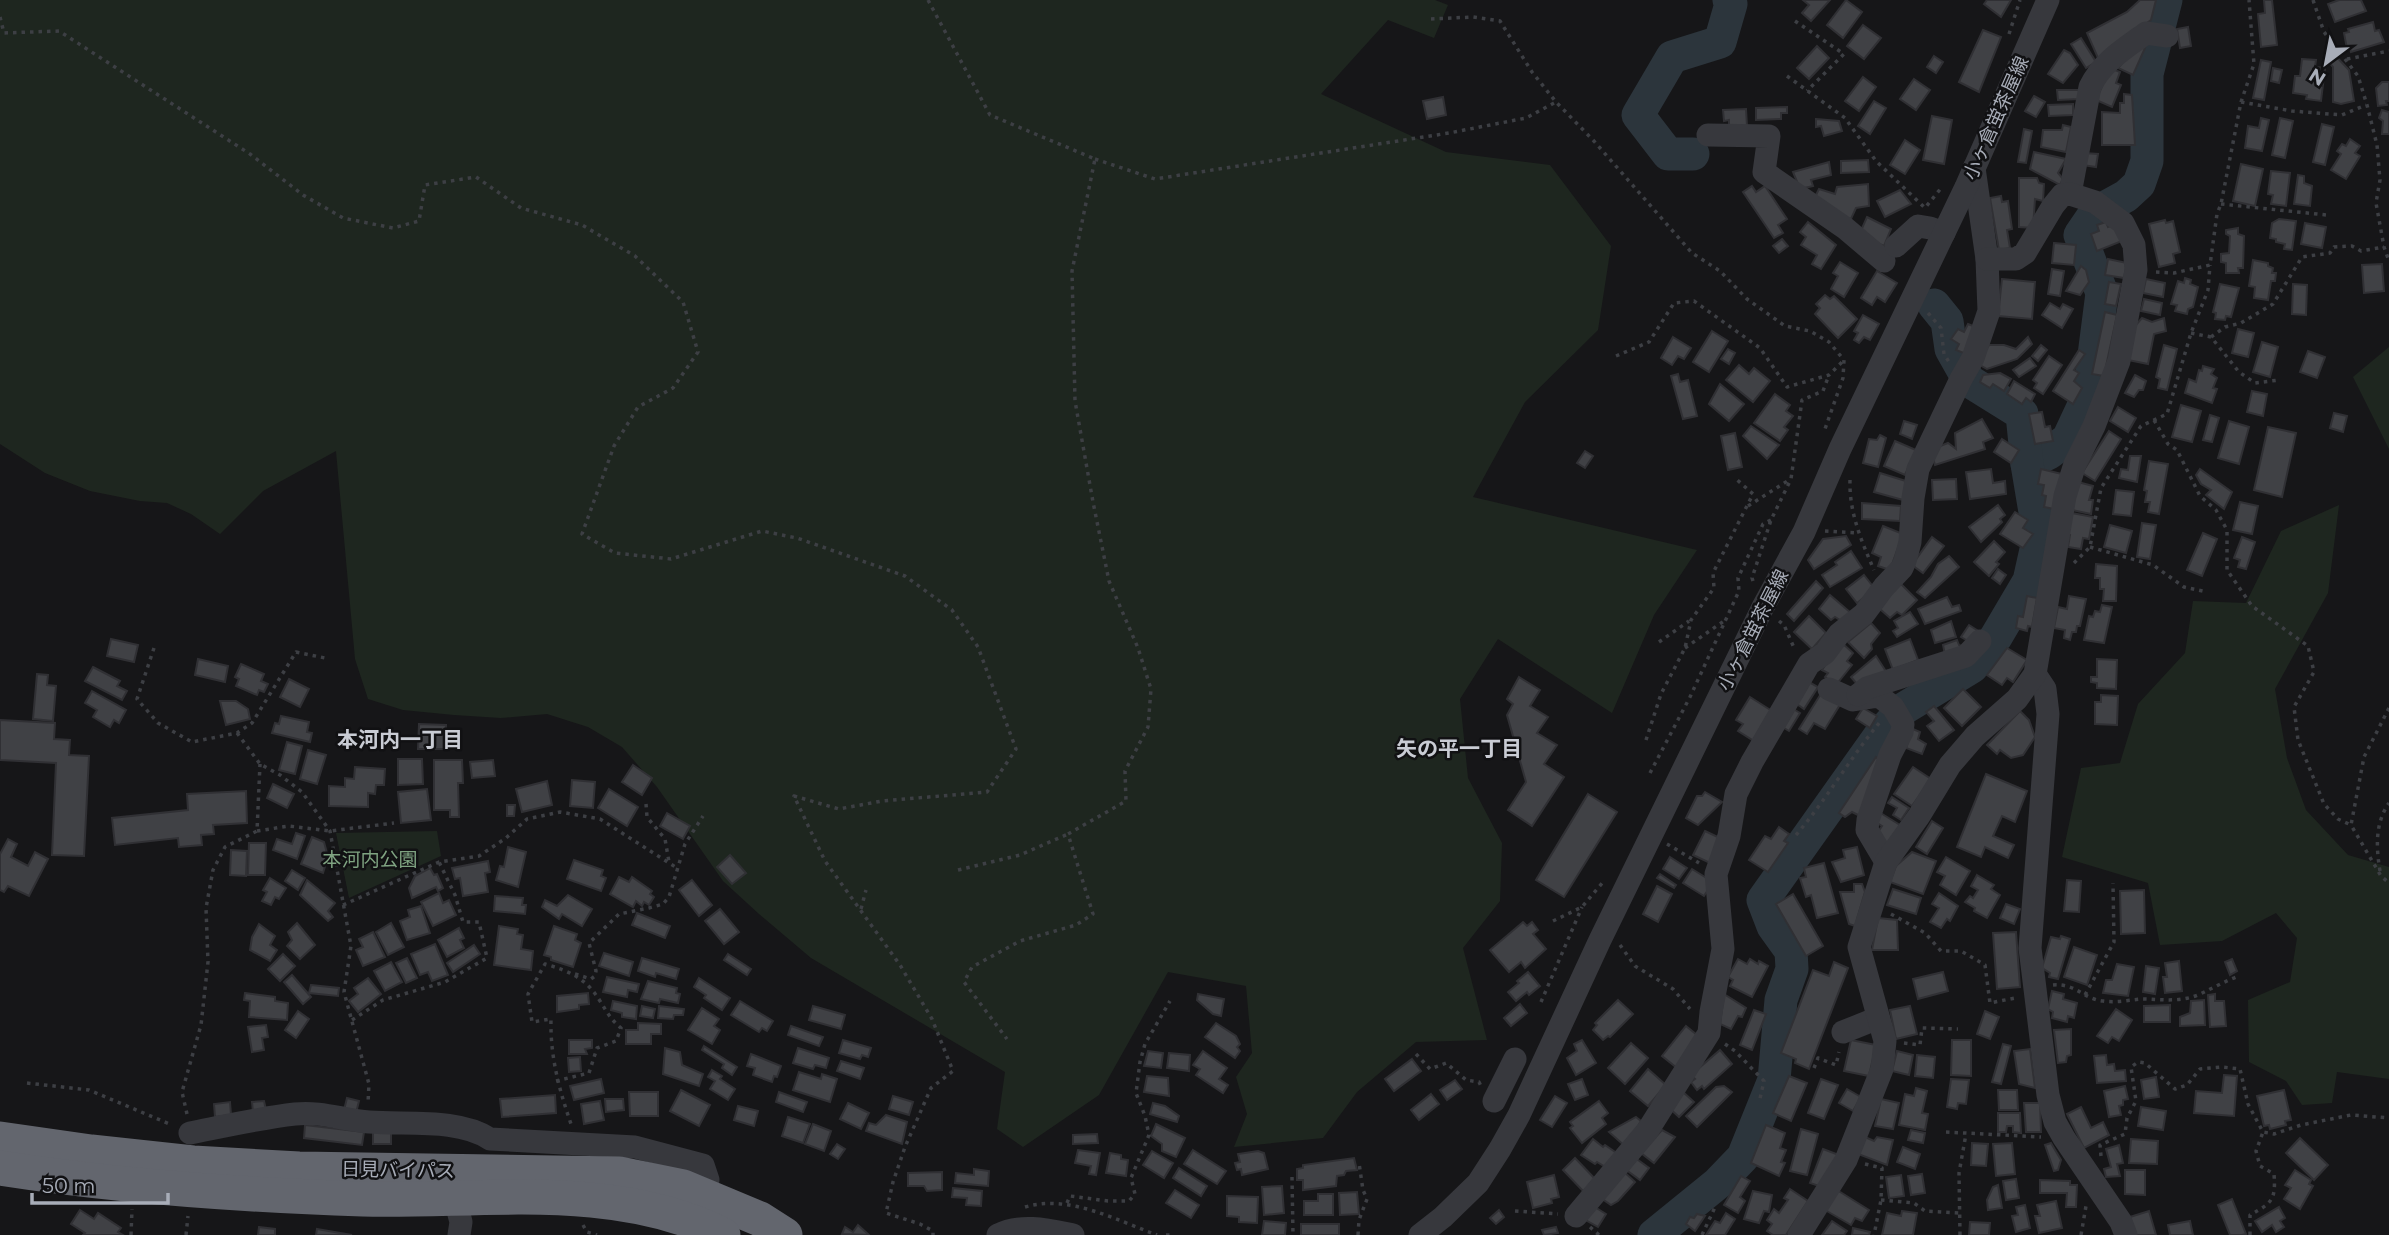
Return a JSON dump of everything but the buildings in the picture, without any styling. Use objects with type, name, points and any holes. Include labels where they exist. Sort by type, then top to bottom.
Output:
[{"type":"highway","name":"日見バイパス","points":[[0,1139],[133,1185],[263,1196],[368,1199],[446,1185],[619,1174],[683,1187],[706,1217],[760,1219],[785,1235]]},
{"type":"highway","name":"日見バイパス","points":[[0,1168],[64,1163]]},
{"type":"street","name":"小ヶ倉蛍茶屋線","points":[[1420,1235],[1478,1183],[1518,1115],[1600,940],[1763,607],[1804,532],[1840,449],[1974,169],[2048,0]]},
{"type":"street","points":[[2070,194],[2090,88],[2096,74],[2115,55],[2157,34]]},
{"type":"street","points":[[1709,135],[1739,133],[1769,136],[1764,172],[1845,229],[1890,253],[1918,226],[1944,233]]},
{"type":"street","points":[[1576,1216],[1648,1130],[1710,1023],[1723,949],[1716,874],[1730,836],[1736,794],[1770,728],[1809,664],[1825,653],[1839,634],[1864,614],[1905,561],[1910,542],[1918,469],[1964,373],[1989,311],[1987,259],[1974,169]]},
{"type":"street","points":[[1798,1235],[1846,1160],[1882,1069],[1885,1041],[1859,947],[1886,862],[1919,816],[1950,765],[1975,736],[2017,699],[2035,674],[2065,496],[2075,464],[2094,426],[2119,361],[2136,270],[2134,245],[2123,222],[2095,202],[2070,194],[2062,195],[2053,206],[2025,253],[2016,258],[1987,259]]},
{"type":"street","points":[[1853,700],[1867,688],[1966,656],[1980,641]]},
{"type":"street","points":[[2035,674],[2045,689],[2048,713],[2030,948],[2048,1095],[2055,1122],[2121,1222],[2126,1235]]},
{"type":"street","points":[[1829,689],[1853,700],[1879,696],[1898,715],[1902,732],[1890,755],[1867,830],[1886,862]]},
{"type":"street","points":[[1843,1032],[1878,1018]]},
{"type":"street","points":[[1494,1101],[1515,1059]]},
{"type":"street","points":[[190,1133],[297,1113],[315,1113],[368,1122],[478,1130],[490,1139],[635,1147],[703,1165],[708,1180],[706,1217]]},
{"type":"street","points":[[446,1185],[461,1222],[459,1235]]},
{"type":"street","points":[[998,1235],[1009,1229],[1046,1229],[1073,1235]]},
{"type":"path","points":[[928,0],[990,115],[1095,159],[1156,179],[1526,118],[1556,102]]},
{"type":"path","points":[[2008,37],[2020,0]]},
{"type":"path","points":[[2207,592],[2183,587],[2153,565],[2091,547],[2101,488],[2141,426],[2167,414],[2191,333],[2208,290],[2217,214],[2241,103],[2254,64],[2249,0]]},
{"type":"path","points":[[2313,0],[2324,32],[2358,76],[2367,105],[2377,145],[2380,180],[2375,203],[2389,261]]},
{"type":"path","points":[[0,17],[4,33],[59,31],[250,154],[303,195],[342,218],[394,228],[419,221],[425,185],[475,177],[521,208],[582,225],[635,256],[683,303],[698,352],[673,388],[638,408],[614,446],[582,534],[615,553],[671,559],[762,531],[797,538],[905,576],[952,610],[978,647],[1016,749],[987,792],[882,801],[839,809],[794,796],[825,861],[900,965],[932,1019],[953,1071],[931,1088],[905,1147],[886,1213],[920,1224],[933,1231],[933,1235]]},
{"type":"path","points":[[1431,19],[1474,17],[1500,21],[1532,72],[1556,102],[1692,253],[1720,271],[1747,299],[1785,326],[1810,331],[1829,342],[1844,360],[1843,378],[1825,429],[1828,438]]},
{"type":"path","points":[[1795,21],[1844,54],[1807,91]]},
{"type":"path","points":[[2347,59],[2389,51]]},
{"type":"path","points":[[1787,76],[1845,118],[1876,161],[1925,208],[1947,181]]},
{"type":"path","points":[[2241,103],[2342,115],[2367,105]]},
{"type":"path","points":[[958,870],[1020,855],[1068,834],[1126,802],[1125,771],[1147,727],[1151,689],[1138,648],[1109,581],[1075,401],[1072,271],[1095,159]]},
{"type":"path","points":[[2221,204],[2327,215]]},
{"type":"path","points":[[2211,337],[2225,327],[2241,323],[2273,304],[2302,257],[2330,253],[2334,247],[2352,246],[2361,251],[2384,247]]},
{"type":"path","points":[[2136,270],[2174,273],[2210,265]]},
{"type":"path","points":[[1616,356],[1648,342],[1674,303],[1694,301],[1760,348],[1787,387],[1829,375]]},
{"type":"path","points":[[1925,309],[1941,328],[1944,354],[1964,373]]},
{"type":"path","points":[[2191,333],[2211,337],[2239,372],[2255,383],[2279,380]]},
{"type":"path","points":[[1755,590],[1752,578],[1771,520],[1791,479],[1802,400],[1822,391],[1829,375],[1844,360]]},
{"type":"path","points":[[2154,420],[2168,444],[2177,450],[2200,496],[2216,510],[2227,530],[2227,570],[2252,606],[2308,646],[2314,672],[2294,706],[2298,740],[2324,803],[2338,819],[2351,825],[2381,876],[2389,883]]},
{"type":"path","points":[[1850,475],[1849,496],[1858,533],[1884,587]]},
{"type":"path","points":[[1659,642],[1691,620],[1714,588],[1713,573],[1752,494],[1735,478]]},
{"type":"path","points":[[1747,506],[1791,479]]},
{"type":"path","points":[[1650,772],[1690,697],[1726,620],[1739,591],[1738,578],[1763,524],[1771,520]]},
{"type":"path","points":[[1819,531],[1858,533]]},
{"type":"path","points":[[1646,740],[1661,694],[1685,648],[1691,620]]},
{"type":"path","points":[[1685,648],[1726,620]]},
{"type":"path","points":[[1784,625],[1794,650],[1809,664]]},
{"type":"path","points":[[154,649],[137,699],[158,723],[192,742],[237,733],[253,723],[296,652],[325,658]]},
{"type":"path","points":[[2351,825],[2364,757],[2389,708]]},
{"type":"path","points":[[1796,835],[1854,753],[1898,715]]},
{"type":"path","points":[[237,733],[260,764],[302,792],[330,831],[351,946],[344,992],[369,1084],[368,1122]]},
{"type":"path","points":[[257,831],[260,764]]},
{"type":"path","points":[[2381,876],[2376,852],[2380,816],[2389,803]]},
{"type":"path","points":[[646,804],[647,817],[665,839],[670,863]]},
{"type":"path","points":[[343,905],[439,862],[479,856],[506,838],[527,819],[560,812],[600,819],[677,868]]},
{"type":"path","points":[[555,1142],[554,1132],[573,1132],[556,1081],[550,1043],[551,1019],[532,1022],[528,994],[545,964],[591,979],[595,976],[589,943],[619,914],[663,904],[669,897],[684,844],[702,817]]},
{"type":"path","points":[[190,1133],[182,1092],[201,1024],[208,962],[206,908],[214,870],[225,847],[257,831],[289,826],[330,831],[394,823]]},
{"type":"path","points":[[1007,1039],[964,982],[972,967],[1020,941],[1076,925],[1093,914],[1068,834]]},
{"type":"path","points":[[1666,843],[1716,874]]},
{"type":"path","points":[[352,1020],[383,1000],[445,982],[486,958],[479,922],[463,922],[455,895],[439,862]]},
{"type":"path","points":[[1541,1002],[1582,907],[1607,877]]},
{"type":"path","points":[[2085,995],[2114,942],[2113,883]]},
{"type":"path","points":[[861,909],[866,890]]},
{"type":"path","points":[[1871,905],[1901,917],[1925,933],[1941,951],[1961,951],[1985,965],[1990,1003],[2065,984],[2105,1002],[2179,1000],[2199,995],[2217,984],[2239,976]]},
{"type":"path","points":[[1553,921],[1582,907]]},
{"type":"path","points":[[1619,943],[1634,966],[1673,989],[1689,1009],[1710,1023],[1764,1081],[1759,1103]]},
{"type":"path","points":[[556,1081],[589,1073],[597,1048],[615,1041],[621,1028],[612,1021],[592,989],[573,973]]},
{"type":"path","points":[[1067,1203],[1070,1196],[1129,1201],[1135,1194],[1132,1178],[1149,1135],[1136,1093],[1140,1062],[1145,1044],[1170,1001]]},
{"type":"path","points":[[1885,1041],[1920,1045],[1922,1028],[1958,1029]]},
{"type":"path","points":[[1814,1068],[1818,1058],[1836,1065],[1843,1032]]},
{"type":"path","points":[[1416,1054],[1430,1069],[1446,1063],[1466,1080],[1479,1082],[1494,1101]]},
{"type":"path","points":[[2096,1186],[2101,1164],[2100,1145],[2125,1134],[2127,1118],[2136,1101],[2131,1067],[2138,1062],[2145,1063],[2175,1089],[2187,1085],[2200,1069],[2240,1069],[2248,1104],[2263,1132],[2256,1151],[2260,1166],[2274,1174],[2276,1192],[2268,1206],[2250,1215],[2250,1235]]},
{"type":"path","points":[[27,1083],[89,1090],[190,1133]]},
{"type":"path","points":[[2263,1132],[2274,1134],[2301,1125],[2351,1115],[2389,1118]]},
{"type":"path","points":[[1946,1132],[2064,1138]]},
{"type":"path","points":[[1960,1235],[1959,1173],[1966,1134]]},
{"type":"path","points":[[1358,1235],[1359,1220],[1367,1199],[1359,1163]]},
{"type":"path","points":[[1874,1235],[1881,1200],[1882,1168]]},
{"type":"path","points":[[1292,1177],[1293,1235]]},
{"type":"path","points":[[1881,1200],[1914,1203],[1925,1211],[1959,1213]]},
{"type":"path","points":[[131,1235],[132,1201]]},
{"type":"path","points":[[1022,1208],[1035,1204],[1067,1203],[1157,1235]]},
{"type":"path","points":[[1702,1235],[1717,1205]]},
{"type":"path","points":[[186,1235],[188,1207]]},
{"type":"path","points":[[1515,1211],[1576,1216]]},
{"type":"path","points":[[583,1225],[587,1233],[597,1235]]},
{"type":"path","points":[[1166,1235],[1172,1235]]},
{"type":"green space","points":[[0,0],[1435,0],[1448,5],[1434,38],[1388,20],[1321,94],[1446,152],[1550,165],[1611,246],[1598,330],[1525,402],[1473,497],[1697,550],[1654,615],[1612,713],[1498,639],[1460,699],[1468,778],[1502,843],[1500,901],[1463,948],[1487,1040],[1416,1042],[1357,1092],[1323,1138],[1234,1147],[1247,1114],[1236,1077],[1252,1053],[1246,986],[1168,972],[1099,1095],[1023,1147],[997,1129],[1005,1072],[811,958],[759,914],[723,881],[657,787],[622,747],[588,727],[547,714],[501,718],[454,715],[403,710],[368,699],[355,659],[336,451],[263,491],[220,534],[191,514],[167,503],[140,501],[90,491],[45,473],[0,444]]},
{"type":"green space","points":[[2389,347],[2389,449],[2353,377]]},
{"type":"green space","points":[[2339,505],[2328,593],[2275,689],[2287,758],[2306,810],[2348,855],[2389,867],[2389,1079],[2337,1072],[2332,1103],[2302,1105],[2286,1081],[2249,1062],[2248,1000],[2290,982],[2297,938],[2276,913],[2222,941],[2160,945],[2148,883],[2062,857],[2081,768],[2120,763],[2138,704],[2185,653],[2193,601],[2246,603],[2281,531]]},
{"type":"green space","name":"本河内公園","points":[[437,831],[441,856],[349,898],[336,833]]},
{"type":"waterway","points":[[1693,154],[1668,154],[1638,115],[1672,57],[1720,42],[1731,4],[1729,0]]},
{"type":"waterway","points":[[2027,464],[2068,439],[2089,394],[2102,293],[2080,235],[2095,213],[2126,196],[2139,184],[2147,161],[2147,74],[2166,0]]},
{"type":"waterway","points":[[1654,1235],[1718,1183],[1743,1157],[1774,1080],[1781,1000],[1792,969],[1791,951],[1773,926],[1763,900],[1883,731],[1903,709],[1972,667],[1996,637],[2029,581],[2039,536],[2022,414],[1969,381],[1951,349],[1947,321],[1934,305]]},
{"type":"district","name":"本河内一丁目","points":[[400,739]]},
{"type":"district","name":"矢の平一丁目","points":[[1459,748]]}]
